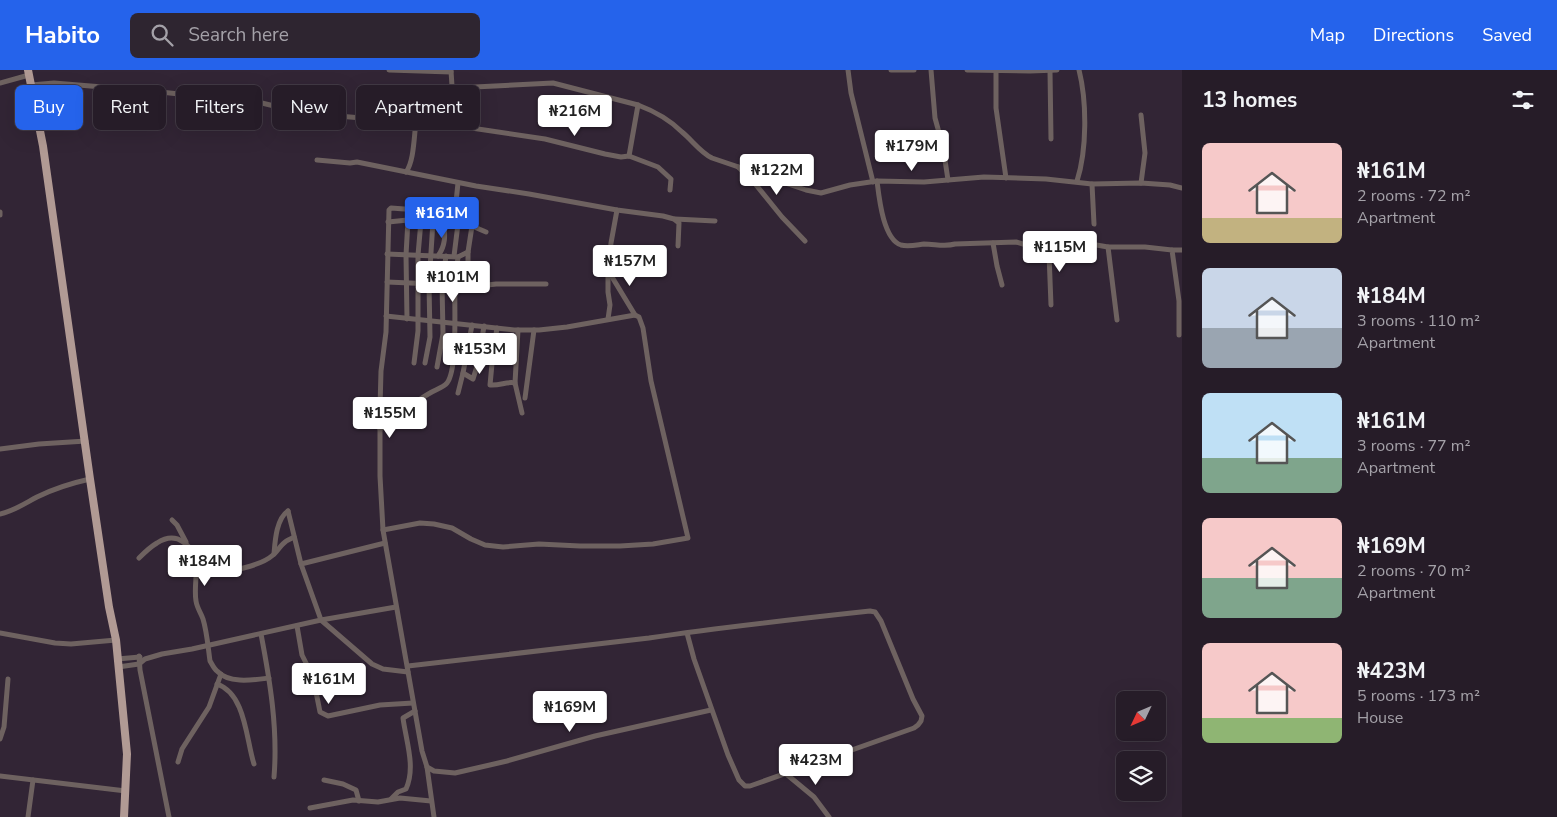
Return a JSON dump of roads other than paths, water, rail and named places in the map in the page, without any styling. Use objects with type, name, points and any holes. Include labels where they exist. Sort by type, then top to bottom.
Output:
[{"type":"main road","points":[[29,73],[31,85]]},
{"type":"main road","points":[[40,130],[109,607],[116,640],[127,754],[124,817]]},
{"type":"street","points":[[389,70],[451,71],[453,85]]},
{"type":"street","points":[[848,70],[851,93],[884,218],[889,233],[897,243],[910,246],[928,244],[946,246],[956,244],[1021,243],[1036,248],[1058,243],[1085,243],[1108,247],[1182,250]]},
{"type":"street","points":[[891,70],[914,70]]},
{"type":"street","points":[[931,70],[935,118],[943,147],[948,180]]},
{"type":"street","points":[[966,70],[1057,70]]},
{"type":"street","points":[[1077,181],[1084,151],[1085,106],[1079,70]]},
{"type":"street","points":[[996,71],[996,108],[1006,178]]},
{"type":"street","points":[[1050,71],[1051,139]]},
{"type":"street","points":[[0,82],[29,73]]},
{"type":"street","points":[[31,85],[54,83],[78,85]]},
{"type":"street","points":[[480,87],[553,83],[638,105],[650,110],[681,130],[707,155],[806,190],[821,193],[850,185],[875,181],[924,182],[984,177],[1077,181],[1092,184],[1141,182],[1170,184],[1182,188]]},
{"type":"street","points":[[83,85],[245,99],[314,114],[356,117]]},
{"type":"street","points":[[628,156],[638,105]]},
{"type":"street","points":[[1140,115],[1145,153],[1141,182]]},
{"type":"street","points":[[406,172],[411,162],[415,130]]},
{"type":"street","points":[[476,130],[545,139],[605,154],[621,157],[628,156],[658,167],[670,179],[670,190]]},
{"type":"street","points":[[317,160],[357,162],[458,183],[674,219],[715,221]]},
{"type":"street","points":[[735,165],[752,180],[782,217],[806,241]]},
{"type":"street","points":[[434,817],[427,767],[415,711],[383,530],[380,476],[381,371],[385,348],[388,214],[391,208],[418,210],[431,207],[447,210],[458,208],[456,202],[458,183]]},
{"type":"street","points":[[1092,184],[1094,224]]},
{"type":"street","points":[[608,319],[610,305],[608,275],[610,242],[616,210]]},
{"type":"street","points":[[674,219],[679,223],[678,246]]},
{"type":"street","points":[[388,222],[408,220],[444,222],[472,226],[486,232]]},
{"type":"street","points":[[407,319],[406,255],[408,220]]},
{"type":"street","points":[[414,363],[419,320],[418,255],[422,221]]},
{"type":"street","points":[[426,363],[430,337],[429,284],[433,221]]},
{"type":"street","points":[[438,256],[445,243],[444,222]]},
{"type":"street","points":[[380,429],[424,396],[446,384],[449,379],[454,356],[456,328],[454,323],[458,224]]},
{"type":"street","points":[[468,285],[468,252],[472,226]]},
{"type":"street","points":[[993,243],[1002,285]]},
{"type":"street","points":[[1047,245],[1051,305]]},
{"type":"street","points":[[1108,247],[1116,320]]},
{"type":"street","points":[[1172,250],[1178,288],[1179,335]]},
{"type":"street","points":[[387,254],[456,256],[468,252]]},
{"type":"street","points":[[437,367],[442,346],[444,322],[442,284],[446,256]]},
{"type":"street","points":[[456,256],[468,261]]},
{"type":"street","points":[[383,530],[420,523],[434,524],[452,528],[471,539],[485,544],[503,547],[540,544],[628,546],[688,538],[651,381],[642,321],[635,315],[609,272]]},
{"type":"street","points":[[387,282],[468,285],[546,284]]},
{"type":"street","points":[[386,316],[518,330],[534,330],[567,327],[635,315]]},
{"type":"street","points":[[458,393],[472,325]]},
{"type":"street","points":[[463,373],[473,379],[478,364],[484,326]]},
{"type":"street","points":[[497,328],[490,385],[497,386],[515,383]]},
{"type":"street","points":[[518,330],[515,383],[522,413]]},
{"type":"street","points":[[525,398],[534,330]]},
{"type":"street","points":[[0,449],[86,441]]},
{"type":"street","points":[[0,514],[20,508],[38,497],[90,479]]},
{"type":"street","points":[[274,555],[277,533],[283,516],[288,511],[301,564],[321,620],[372,664],[383,669],[408,669],[687,633],[870,611],[875,612],[922,716],[921,721],[914,728],[750,786],[745,786],[739,780],[728,756],[711,710],[687,633]]},
{"type":"street","points":[[172,520],[177,525],[186,543],[213,570],[223,571],[253,566],[274,555],[284,542],[294,537]]},
{"type":"street","points":[[139,558],[158,542],[167,538],[178,538],[186,543]]},
{"type":"street","points":[[301,564],[385,543]]},
{"type":"street","points":[[192,550],[196,567],[196,603],[203,618],[210,661],[217,672],[226,677],[240,680],[269,678]]},
{"type":"street","points":[[118,663],[139,664],[145,659],[321,620],[396,607]]},
{"type":"street","points":[[297,626],[302,655],[312,678],[320,712],[328,716],[380,704],[414,703]]},
{"type":"street","points":[[0,633],[55,644],[116,640]]},
{"type":"street","points":[[261,634],[269,678],[276,740],[274,777]]},
{"type":"street","points":[[118,663],[138,656],[145,659]]},
{"type":"street","points":[[138,656],[169,817]]},
{"type":"street","points":[[178,762],[182,749],[210,707],[221,674]]},
{"type":"street","points":[[0,739],[4,726],[8,679]]},
{"type":"street","points":[[217,684],[223,686],[231,693],[238,706],[246,725],[254,764]]},
{"type":"street","points":[[427,767],[434,771],[454,773],[507,761],[595,736],[711,710]]},
{"type":"street","points":[[390,800],[398,792],[406,789],[410,779],[411,769],[403,718],[415,711]]},
{"type":"street","points":[[785,773],[814,797],[829,817]]},
{"type":"street","points":[[0,776],[126,790]]},
{"type":"street","points":[[28,817],[33,780]]},
{"type":"street","points":[[324,780],[343,784],[356,790],[359,801]]},
{"type":"street","points":[[310,808],[353,800],[378,802],[400,798],[431,801]]}]
